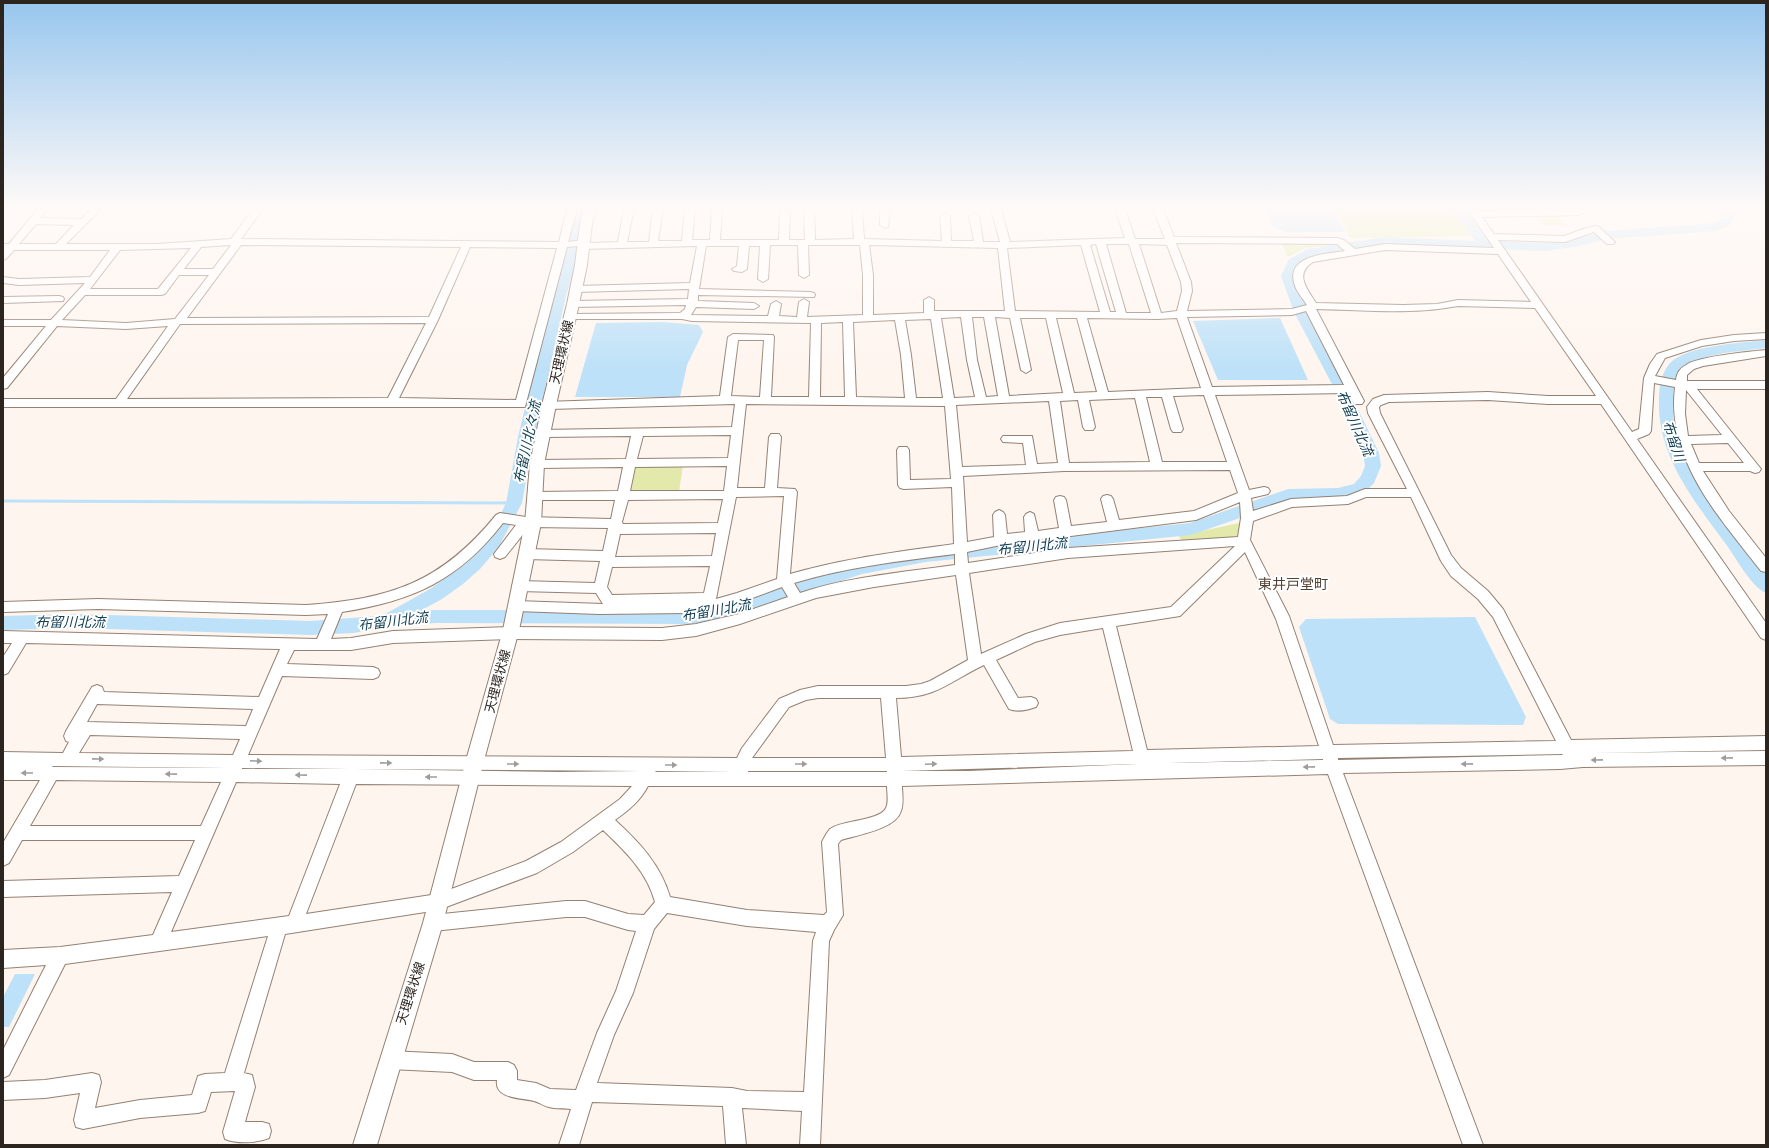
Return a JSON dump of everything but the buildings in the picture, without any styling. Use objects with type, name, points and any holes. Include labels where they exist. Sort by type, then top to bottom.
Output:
[{"type":"main road","name":"天理環状線","points":[[364,1145],[433,923],[516,608],[526,554],[527,522],[534,496],[537,464],[576,289],[580,263]]},
{"type":"street","points":[[3,385],[54,323],[93,280],[106,263]]},
{"type":"street","points":[[82,292],[161,292],[184,263]]},
{"type":"street","points":[[118,404],[177,321],[222,263]]},
{"type":"street","points":[[392,402],[433,320],[459,263]]},
{"type":"street","points":[[3,403],[118,404],[392,402],[521,404],[559,263]]},
{"type":"street","points":[[682,316],[689,311],[693,303],[699,263]]},
{"type":"street","points":[[737,269],[742,269],[742,263]]},
{"type":"street","points":[[763,278],[764,263]]},
{"type":"street","points":[[804,275],[805,263]]},
{"type":"street","points":[[866,263],[868,275],[868,318]]},
{"type":"street","points":[[1006,263],[1016,340],[1023,367]]},
{"type":"street","points":[[1091,263],[1106,316]]},
{"type":"street","points":[[1106,263],[1122,316]]},
{"type":"street","points":[[1139,263],[1157,316]]},
{"type":"street","points":[[740,772],[747,753],[784,703],[805,694],[818,692],[906,692],[934,686],[981,661],[1031,638],[1060,629],[1175,612],[1242,547],[1247,517],[1244,497],[1235,466],[1181,315],[1187,291],[1186,282],[1178,263]]},
{"type":"street","points":[[1306,263],[1302,265],[1298,274],[1300,286],[1358,401]]},
{"type":"street","points":[[1510,263],[1766,634]]},
{"type":"street","points":[[177,272],[215,272]]},
{"type":"street","points":[[3,280],[18,282],[93,280]]},
{"type":"street","points":[[576,289],[696,289],[807,299],[802,320]]},
{"type":"street","points":[[3,300],[59,299]]},
{"type":"street","points":[[929,300],[950,402],[962,570],[981,661],[1014,705],[1031,703]]},
{"type":"street","points":[[571,310],[693,303],[754,306]]},
{"type":"street","points":[[571,310],[682,316],[692,318],[816,320],[932,314],[1012,313],[1157,316],[1196,313],[1292,312],[1310,307],[1437,307],[1458,303],[1539,305]]},
{"type":"street","points":[[773,319],[776,304]]},
{"type":"street","points":[[966,314],[972,360],[981,400]]},
{"type":"street","points":[[990,314],[1004,399]]},
{"type":"street","points":[[1050,314],[1069,397]]},
{"type":"street","points":[[1081,315],[1103,395]]},
{"type":"street","points":[[899,316],[906,355],[911,401]]},
{"type":"street","points":[[848,318],[851,401]]},
{"type":"street","points":[[3,323],[54,323],[126,326],[177,321],[433,320]]},
{"type":"street","points":[[814,401],[816,320]]},
{"type":"street","points":[[1630,438],[1645,431],[1651,378],[1655,364],[1661,356],[1701,343],[1734,338],[1766,336]]},
{"type":"street","points":[[725,400],[733,337],[769,337],[765,400]]},
{"type":"street","points":[[1766,353],[1713,361],[1690,367],[1682,374],[1682,385],[1679,395],[1680,415],[1690,456],[1709,492],[1766,567]]},
{"type":"street","points":[[1651,378],[1682,385],[1766,385]]},
{"type":"street","points":[[1682,385],[1732,439],[1755,468],[1696,467]]},
{"type":"street","points":[[549,405],[725,400],[950,402],[1207,391],[1352,389]]},
{"type":"street","points":[[1167,393],[1177,429]]},
{"type":"street","points":[[1140,394],[1157,466]]},
{"type":"street","points":[[1083,396],[1089,428]]},
{"type":"street","points":[[1570,754],[1498,613],[1483,595],[1456,572],[1446,558],[1374,413],[1373,407],[1377,402],[1388,398],[1488,396],[1548,400],[1604,400]]},
{"type":"street","points":[[1054,397],[1064,467]]},
{"type":"street","points":[[638,432],[600,588],[608,600],[710,598],[730,494],[741,400]]},
{"type":"street","points":[[543,433],[737,431]]},
{"type":"street","points":[[772,492],[775,437]]},
{"type":"street","points":[[1008,439],[1028,439],[1032,468]]},
{"type":"street","points":[[1685,440],[1732,439]]},
{"type":"street","points":[[903,450],[904,485],[1032,468],[1235,466]]},
{"type":"street","points":[[537,464],[734,462]]},
{"type":"street","points":[[516,608],[599,609],[688,608],[708,606],[739,598],[824,569],[857,562],[961,548],[1001,540],[1196,515],[1264,491]]},
{"type":"street","points":[[534,496],[623,496],[791,492],[783,577],[796,599]]},
{"type":"street","points":[[1247,517],[1290,503],[1348,500],[1365,493],[1415,493]]},
{"type":"street","points":[[1107,499],[1114,525]]},
{"type":"street","points":[[1060,500],[1066,532]]},
{"type":"street","points":[[999,515],[1001,540]]},
{"type":"street","points":[[1030,517],[1032,536]]},
{"type":"street","points":[[3,607],[98,604],[337,610],[380,601],[407,593],[441,574],[467,556],[488,535],[500,518],[527,522],[616,526],[724,528]]},
{"type":"street","points":[[500,554],[527,522]]},
{"type":"street","points":[[3,637],[289,645],[351,644],[393,637],[510,632],[662,634],[696,630],[740,619],[796,599],[835,588],[1068,553],[1244,541]]},
{"type":"street","points":[[1244,541],[1249,547],[1279,613],[1282,616],[1331,759],[1392,921],[1473,1145]]},
{"type":"street","points":[[526,554],[608,559],[717,561]]},
{"type":"street","points":[[519,586],[600,588]]},
{"type":"street","points":[[322,644],[337,610]]},
{"type":"street","points":[[1108,622],[1142,758],[1149,772]]},
{"type":"street","points":[[3,669],[20,643]]},
{"type":"street","points":[[158,942],[289,645]]},
{"type":"street","points":[[277,670],[373,673]]},
{"type":"street","points":[[810,1145],[821,941],[828,924],[835,915],[830,842],[836,834],[877,822],[888,817],[894,810],[894,772],[888,692]]},
{"type":"street","points":[[59,763],[95,695],[257,703]]},
{"type":"street","points":[[3,858],[12,835],[59,763],[86,728],[249,733]]},
{"type":"street","points":[[3,759],[59,763],[234,768],[472,771],[894,772],[1142,758],[1331,759],[1570,754],[1766,743]]},
{"type":"street","points":[[1570,754],[1766,758]]},
{"type":"street","points":[[894,772],[977,778],[1149,772],[1331,759]]},
{"type":"street","points":[[3,773],[59,763],[234,768],[351,776],[472,771]]},
{"type":"street","points":[[3,959],[60,956],[286,925],[438,902],[530,867],[567,847],[625,804],[638,790],[648,771]]},
{"type":"street","points":[[232,1082],[286,925],[351,776]]},
{"type":"street","points":[[604,820],[629,843],[646,864],[656,880],[664,904]]},
{"type":"street","points":[[12,835],[206,833]]},
{"type":"street","points":[[3,889],[184,884]]},
{"type":"street","points":[[664,904],[747,918],[828,924]]},
{"type":"street","points":[[569,1145],[606,1033],[624,993],[647,924],[664,904]]},
{"type":"street","points":[[433,923],[566,909],[585,909],[628,922],[647,924]]},
{"type":"street","points":[[3,1069],[60,956]]},
{"type":"street","points":[[390,1060],[452,1063],[474,1070],[508,1071],[506,1084],[514,1090],[536,1092],[549,1098],[584,1096],[732,1097],[747,1100],[812,1102]]},
{"type":"street","points":[[3,1092],[45,1089],[92,1082],[83,1120],[128,1109],[165,1105],[198,1104],[205,1083],[245,1082],[246,1087],[232,1132],[262,1131]]},
{"type":"street","points":[[732,1097],[736,1145]]},
{"type":"green space","points":[[640,465],[683,465],[679,492],[635,492],[631,490],[635,467]]},
{"type":"green space","points":[[1239,523],[1242,525],[1240,538],[1182,541],[1179,536]]},
{"type":"water","points":[[1280,318],[1308,380],[1218,380],[1193,321]]},
{"type":"water","points":[[663,322],[699,325],[703,332],[687,365],[680,397],[575,397],[596,323]]},
{"type":"water","points":[[1475,617],[1526,717],[1523,725],[1338,724],[1330,719],[1299,627],[1306,619]]},
{"type":"water","points":[[15,974],[35,974],[9,1027],[3,1027],[3,997]]},
{"type":"waterway","name":"布留川北々流","points":[[394,617],[436,594],[457,579],[474,564],[492,544],[508,516],[514,503],[526,437],[559,296],[570,263]]},
{"type":"waterway","name":"布留川北流","points":[[3,623],[76,621],[310,628],[354,626],[378,623],[388,620],[436,616],[689,617],[728,611],[861,568],[926,556],[1191,529],[1288,495],[1338,494],[1359,488],[1368,479],[1373,466],[1371,453],[1341,388],[1301,312],[1287,276],[1293,263]]},
{"type":"waterway","name":"布留川","points":[[1766,344],[1707,352],[1685,359],[1672,370],[1666,394],[1668,428],[1678,459],[1694,487],[1766,586]]},
{"type":"waterway","points":[[3,501],[514,503]]},
{"type":"district","name":"東井戸堂町","points":[[1293,584]]}]
